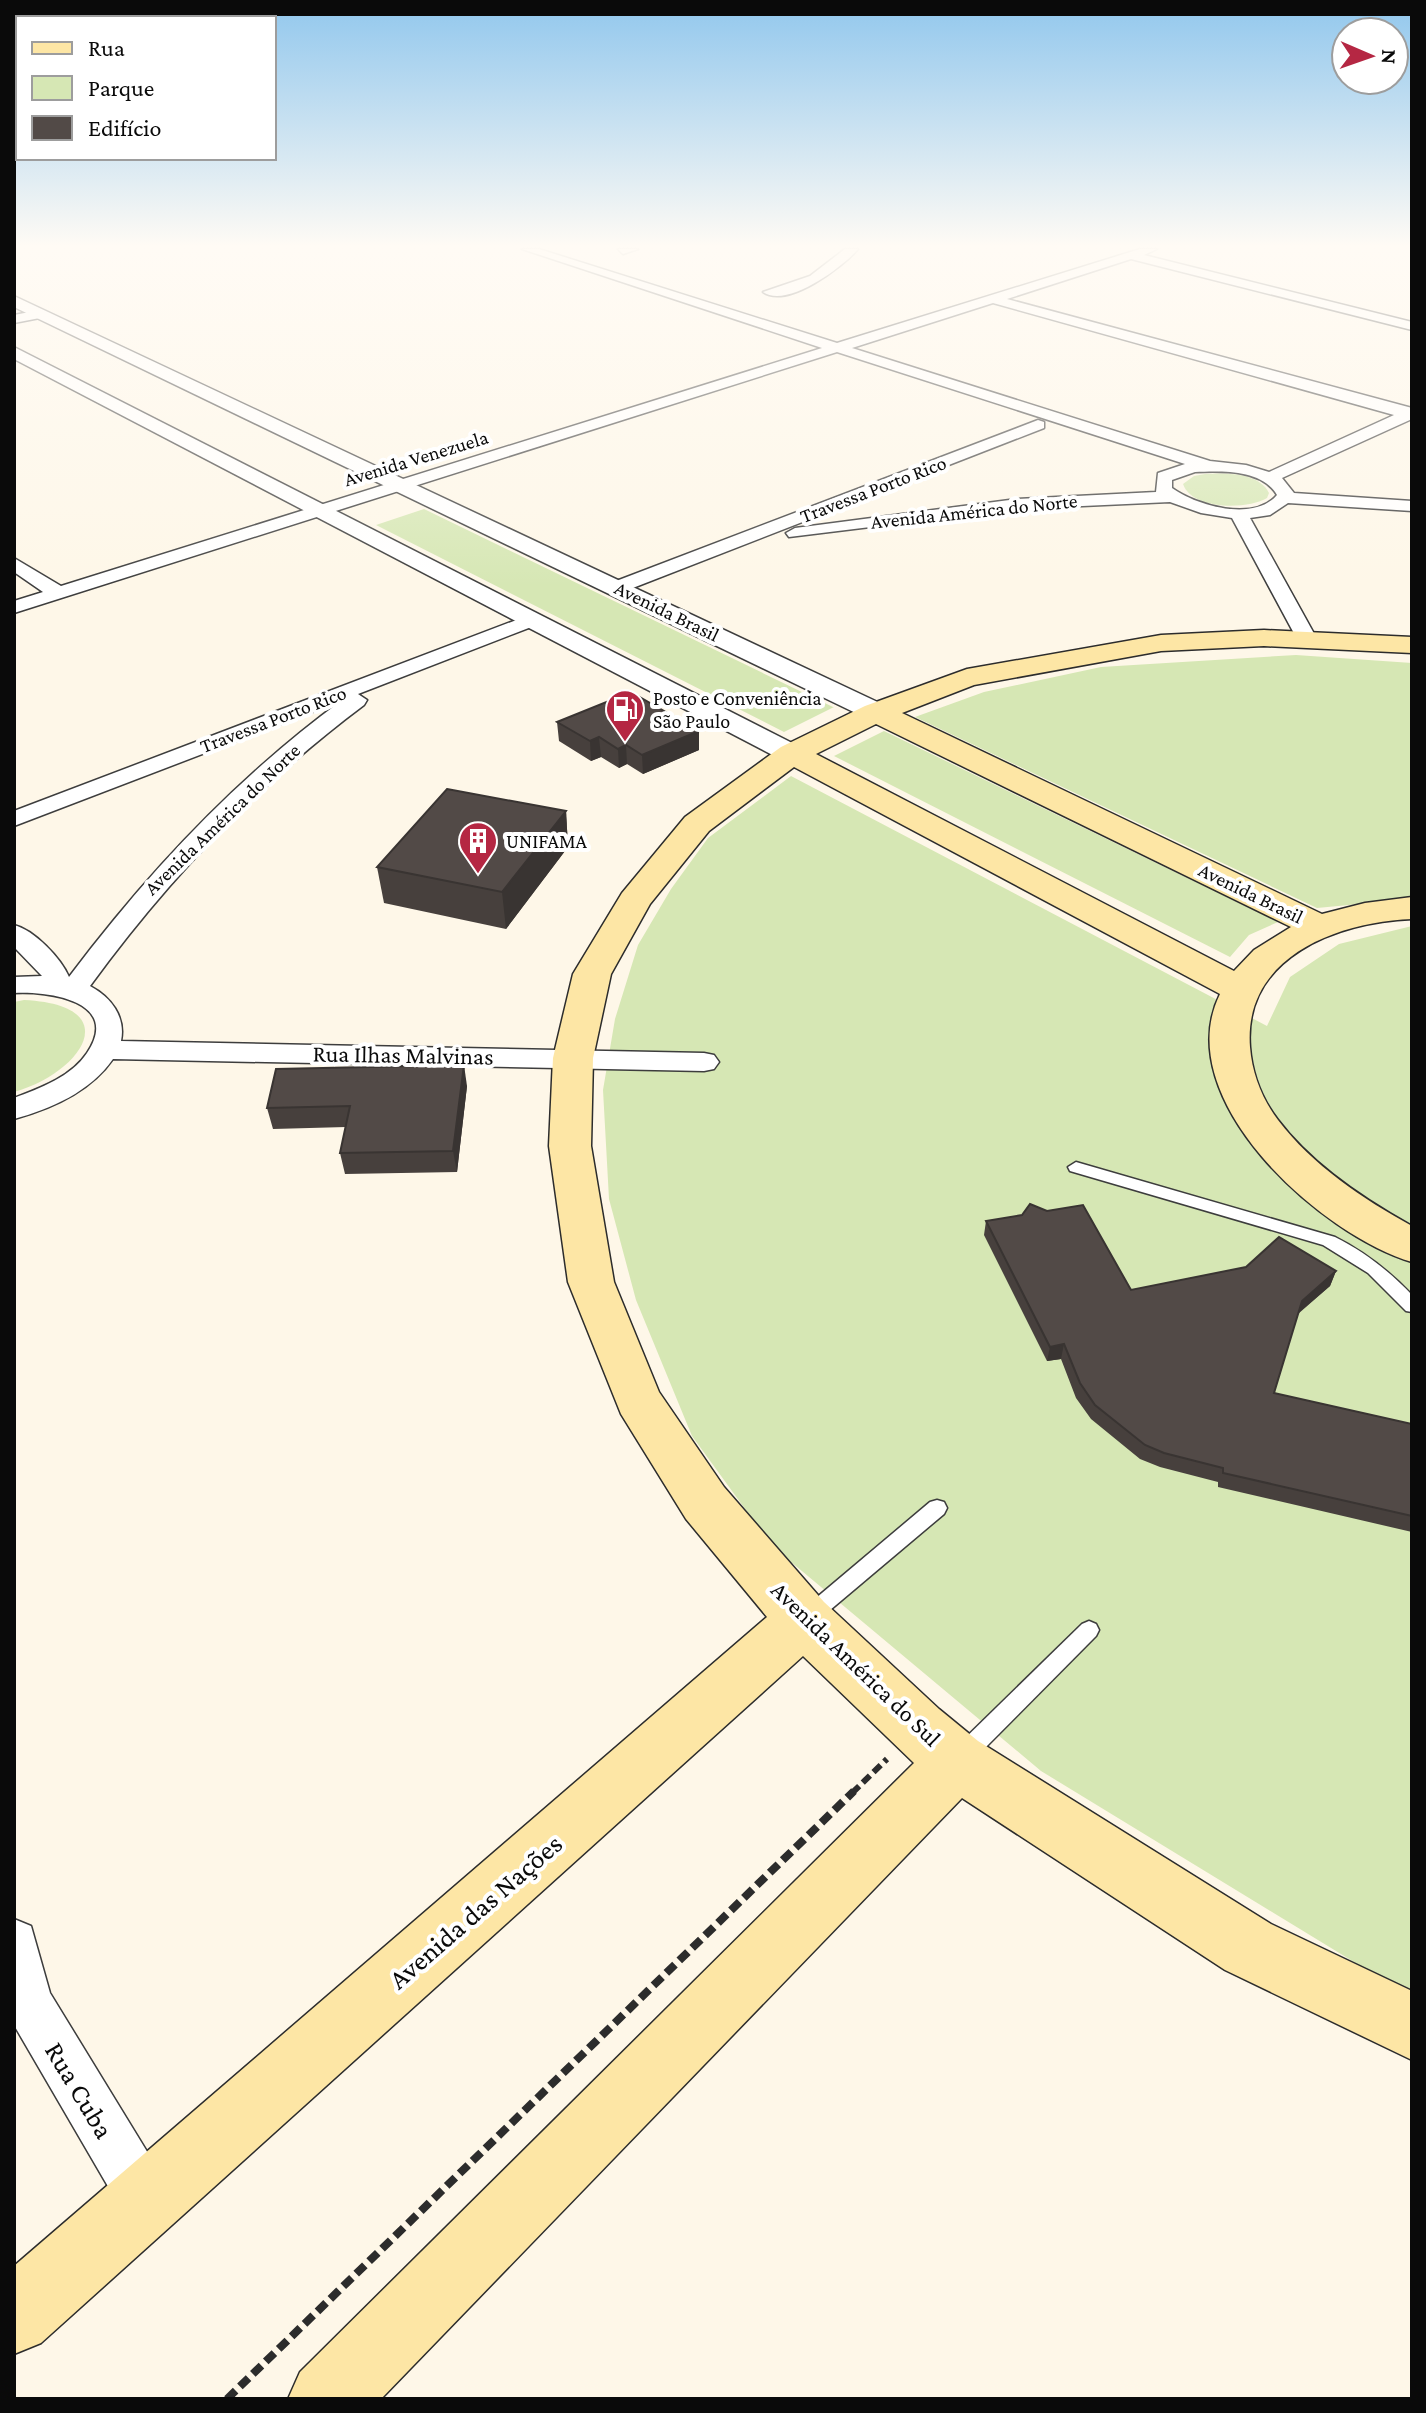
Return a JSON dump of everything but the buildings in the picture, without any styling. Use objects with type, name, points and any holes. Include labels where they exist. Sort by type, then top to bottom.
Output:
[{"type":"main road","name":"Avenida América do Sul","points":[[1412,645],[1307,639],[1161,643],[1063,658],[967,678],[876,712],[792,754],[697,824],[634,900],[592,974],[573,1058],[570,1146],[591,1282],[638,1400],[705,1503],[804,1620],[938,1745],[1248,1947],[1412,2026]]},
{"type":"main road","name":"Avenida Brasil","points":[[876,712],[1318,926]]},
{"type":"main road","points":[[792,754],[1240,989]]},
{"type":"main road","points":[[1382,1242],[1297,1168],[1268,1136],[1246,1103],[1233,1072],[1228,1042],[1230,1014],[1240,989],[1271,952],[1318,926],[1397,908],[1412,908]]},
{"type":"main road","name":"Avenida das Nações","points":[[14,2316],[804,1620]]},
{"type":"main road","points":[[327,2399],[938,1745]]},
{"type":"street","points":[[33,362],[792,754]]},
{"type":"street","name":"Avenida Brasil","points":[[140,362],[876,712]]},
{"type":"street","name":"Avenida Venezuela","points":[[408,490],[797,362]]},
{"type":"street","name":"Avenida Venezuela","points":[[14,625],[330,515],[815,362]]},
{"type":"street","points":[[860,362],[1178,471]]},
{"type":"street","points":[[886,362],[1207,466],[1240,469],[1269,478],[1286,495],[1412,506]]},
{"type":"street","points":[[1221,362],[1411,414]]},
{"type":"street","points":[[1269,478],[1411,414]]},
{"type":"street","name":"Travessa Porto Rico","points":[[618,587],[1038,425]]},
{"type":"street","points":[[1207,466],[1178,471],[1164,477],[1161,483],[1169,497],[1199,508],[1238,513],[1274,508],[1286,495],[1314,480]]},
{"type":"street","name":"Avenida América do Norte","points":[[732,543],[1017,504],[1169,497]]},
{"type":"street","points":[[1238,513],[1307,639]]},
{"type":"street","name":"Avenida Venezuela","points":[[14,607],[330,515]]},
{"type":"street","points":[[14,564],[58,593]]},
{"type":"street","name":"Travessa Porto Rico","points":[[14,819],[532,620]]},
{"type":"street","name":"Avenida América do Norte","points":[[67,988],[139,901],[251,785],[325,721],[394,673]]},
{"type":"street","points":[[14,933],[52,968],[67,988]]},
{"type":"street","points":[[14,985],[40,984],[67,988],[90,997],[105,1012],[110,1032],[103,1050],[81,1077],[51,1096],[14,1109]]},
{"type":"street","name":"Rua Ilhas Malvinas","points":[[103,1050],[704,1062]]},
{"type":"street","points":[[14,1943],[21,1991]]},
{"type":"street","name":"Rua Cuba","points":[[21,1991],[146,2200]]},
{"type":"lane","points":[[1076,1167],[1329,1241],[1382,1242],[1379,1270],[1412,1306]]},
{"type":"lane","name":"Avenida das Nações","points":[[804,1620],[937,1508]]},
{"type":"lane","points":[[938,1745],[1089,1630]]},
{"type":"path","points":[[227,2399],[938,1745]]},
{"type":"green space","points":[[1194,476],[1249,477],[1269,493],[1267,498],[1247,505],[1208,503],[1188,493],[1183,484]]},
{"type":"green space","points":[[424,509],[834,707],[784,732],[376,525]]},
{"type":"green space","points":[[1296,655],[1412,663],[1412,899],[1317,908],[915,717],[984,692],[1101,667]]},
{"type":"green space","points":[[884,731],[1278,922],[1249,935],[1230,957],[834,756]]},
{"type":"green space","points":[[791,776],[1267,1026],[1290,977],[1339,944],[1412,926],[1412,1990],[1377,1976],[1041,1771],[772,1546],[692,1436],[636,1300],[609,1199],[603,1090],[615,1019],[638,945],[671,889],[708,838]]},
{"type":"green space","points":[[24,1000],[56,1005],[76,1014],[84,1026],[84,1040],[75,1055],[59,1070],[38,1083],[14,1092],[14,1002]]},
{"type":"place","name":"Posto e Conveniência São Paulo","points":[[625,743]]},
{"type":"place","name":"UNIFAMA","points":[[478,875]]}]
